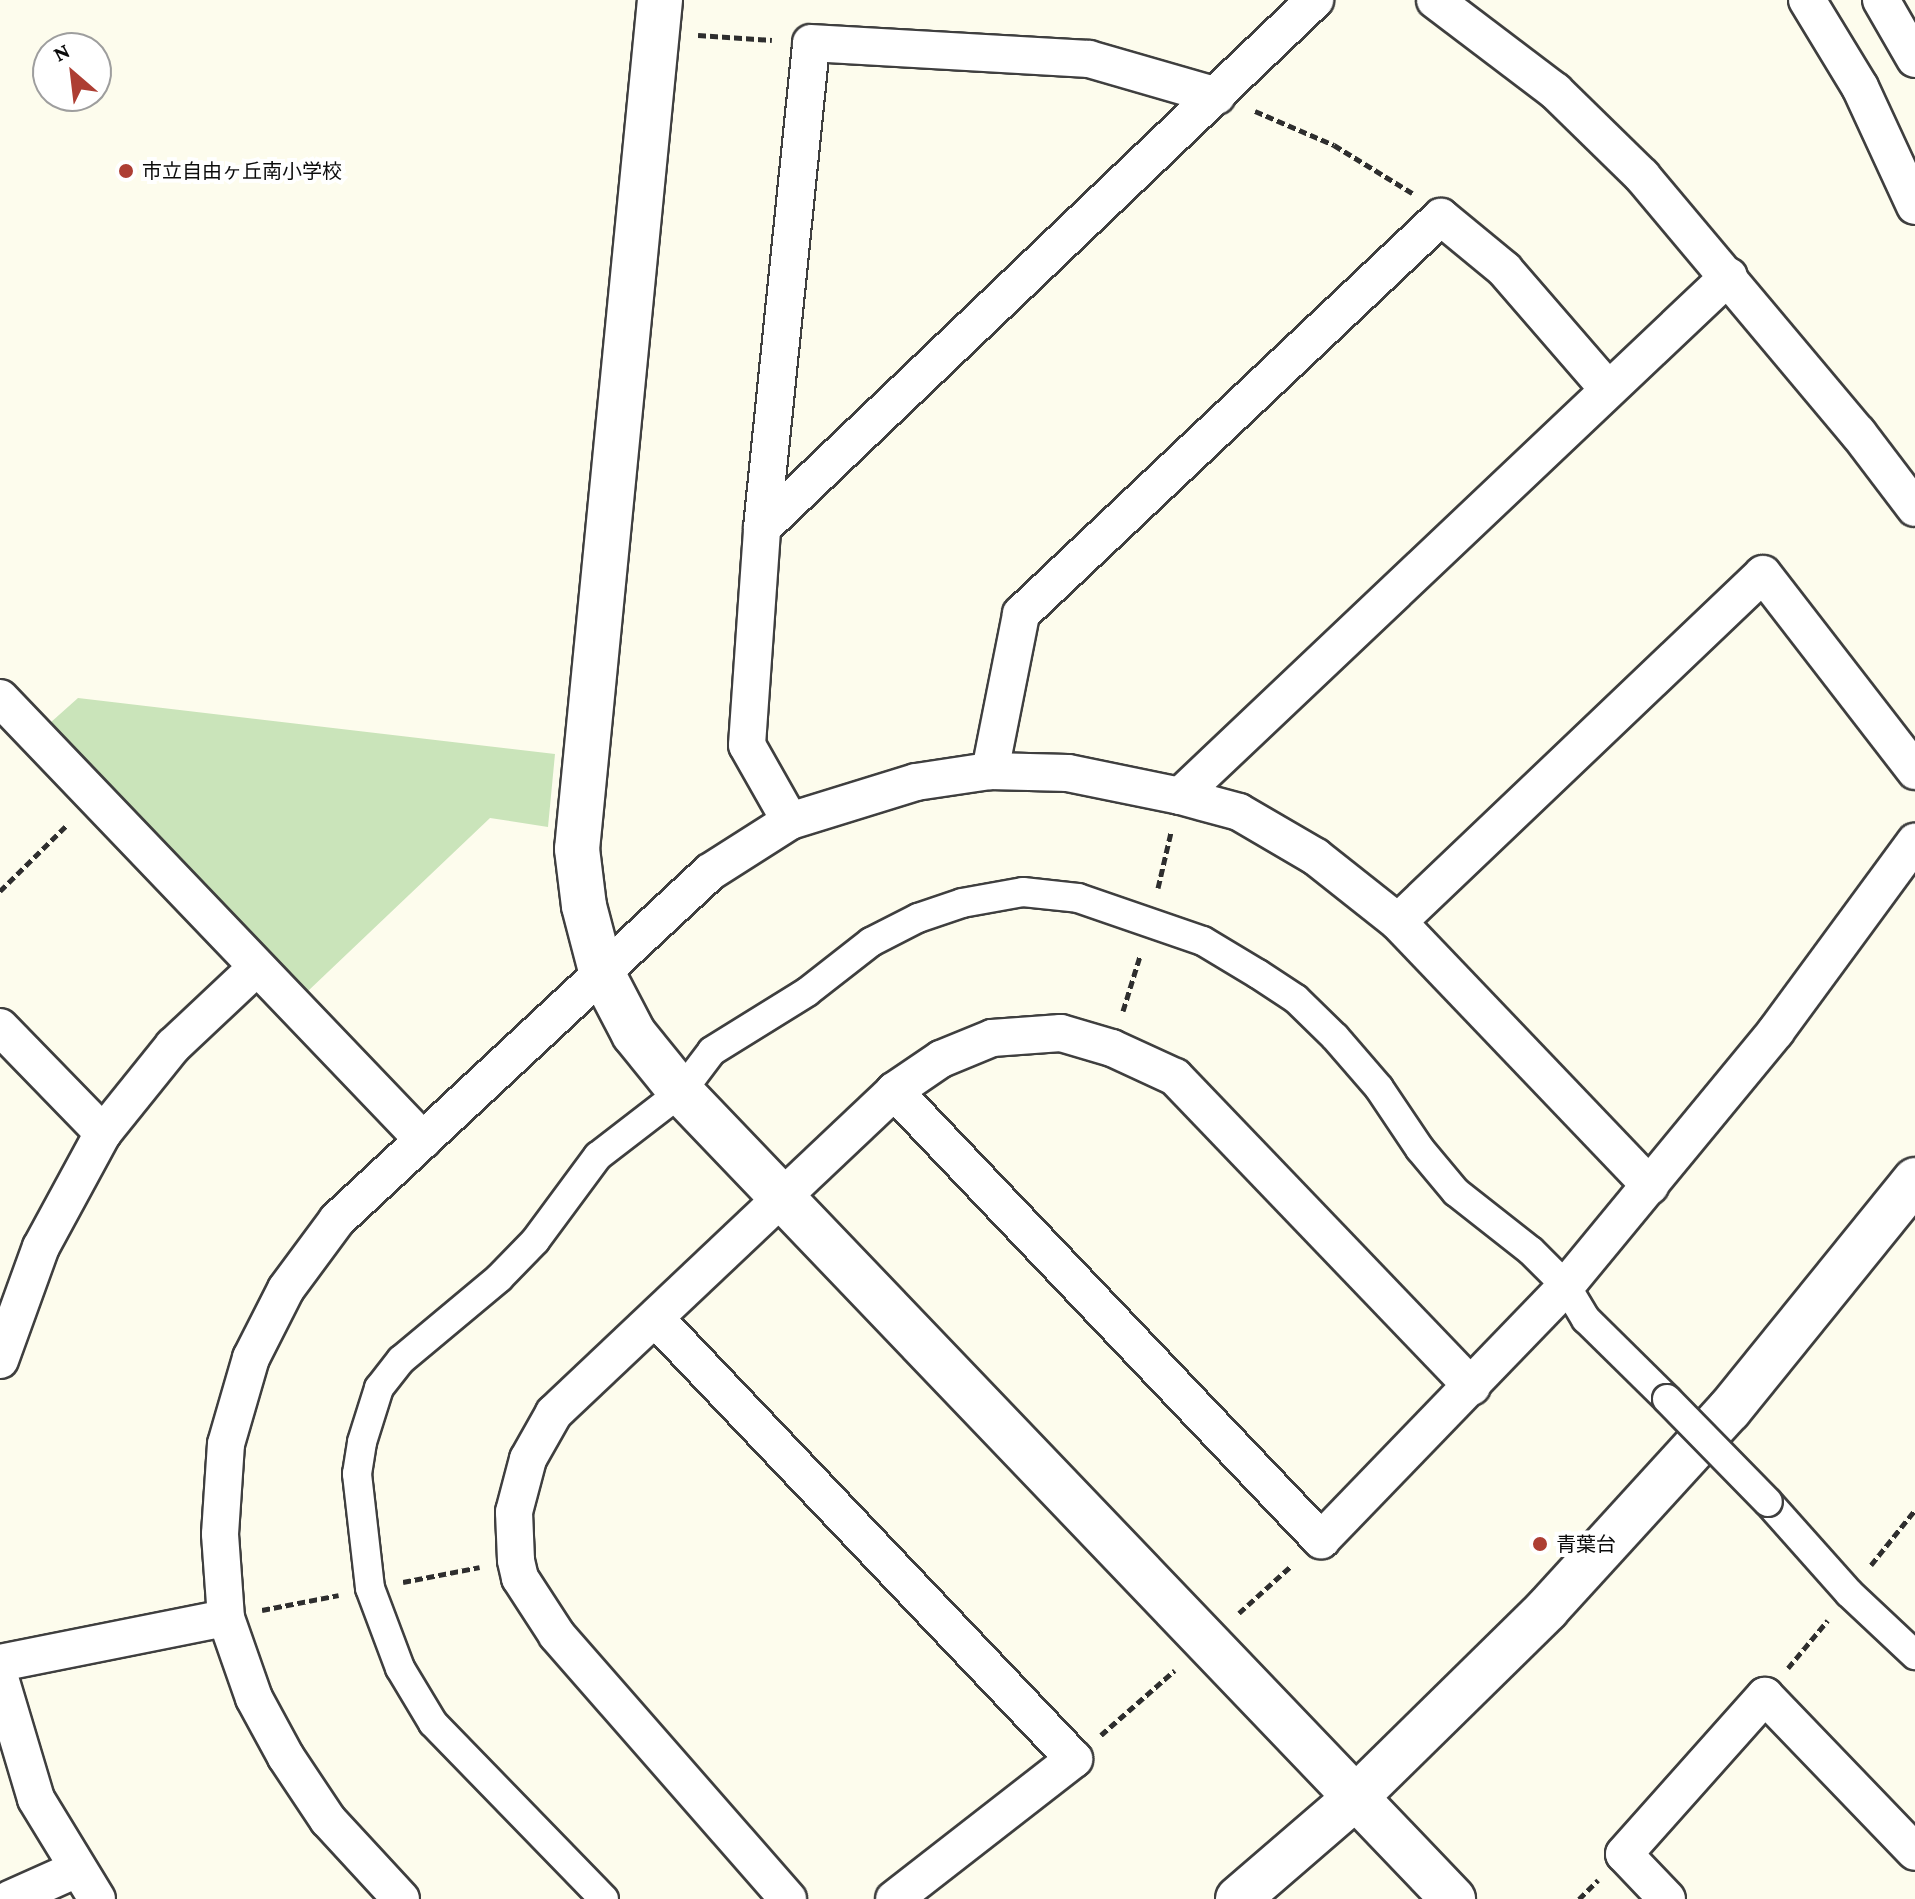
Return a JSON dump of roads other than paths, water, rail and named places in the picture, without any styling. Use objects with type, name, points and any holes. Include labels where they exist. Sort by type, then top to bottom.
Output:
[{"type":"street","points":[[762,528],[1315,0]]},
{"type":"street","points":[[1435,0],[1555,91],[1642,176],[1729,276],[1915,508]]},
{"type":"street","points":[[1807,0],[1860,87],[1915,206]]},
{"type":"street","points":[[1881,0],[1915,59]]},
{"type":"street","points":[[659,16],[577,849],[584,906],[601,971],[634,1034],[681,1092],[1453,1899]]},
{"type":"street","points":[[790,821],[747,745],[762,528],[811,43],[1089,59],[1217,96]]},
{"type":"street","points":[[990,771],[1021,614],[1441,217],[1504,269],[1608,389]]},
{"type":"street","points":[[1180,796],[1729,276]]},
{"type":"street","points":[[1398,922],[1763,574],[1915,771]]},
{"type":"street","points":[[0,698],[423,1140]]},
{"type":"street","points":[[401,1899],[328,1820],[286,1757],[254,1698],[226,1618],[220,1534],[226,1444],[251,1358],[286,1289],[337,1220],[710,872],[790,821],[916,782],[990,771],[1068,773],[1180,796],[1239,812],[1316,857],[1398,922],[1650,1186]]},
{"type":"street","points":[[894,1091],[1321,1540],[1472,1387],[1566,1286],[1776,1031],[1915,842]]},
{"type":"street","points":[[604,1899],[433,1723],[400,1668],[370,1588],[357,1474],[362,1442],[379,1388],[401,1360],[499,1278],[535,1241],[598,1156],[681,1092],[712,1051],[807,992],[871,942],[918,918],[962,903],[1023,892],[1078,898],[1203,941],[1296,999],[1379,1088],[1420,1149],[1456,1192],[1531,1251],[1566,1286],[1586,1319],[1768,1502],[1849,1593],[1915,1655]]},
{"type":"street","points":[[0,1359],[41,1247],[103,1133],[173,1046],[257,967]]},
{"type":"street","points":[[0,1027],[103,1133]]},
{"type":"street","points":[[788,1899],[557,1635],[520,1578],[514,1512],[528,1459],[554,1413],[894,1091],[941,1059],[992,1038],[1061,1033],[1112,1048],[1175,1077],[1472,1387]]},
{"type":"street","points":[[1238,1899],[1356,1797],[1547,1609],[1729,1410],[1915,1180]]},
{"type":"street","points":[[656,1319],[1074,1759],[894,1899]]},
{"type":"street","points":[[0,1663],[226,1618]]},
{"type":"street","points":[[0,1678],[36,1799],[97,1899]]},
{"type":"street","points":[[1667,1899],[1624,1854],[1765,1696],[1915,1852]]},
{"type":"street","points":[[10,1899],[77,1869]]},
{"type":"place","name":"市立自由ヶ丘南小学校","points":[[126,171]]},
{"type":"place","name":"青葉台","points":[[1540,1544]]}]
